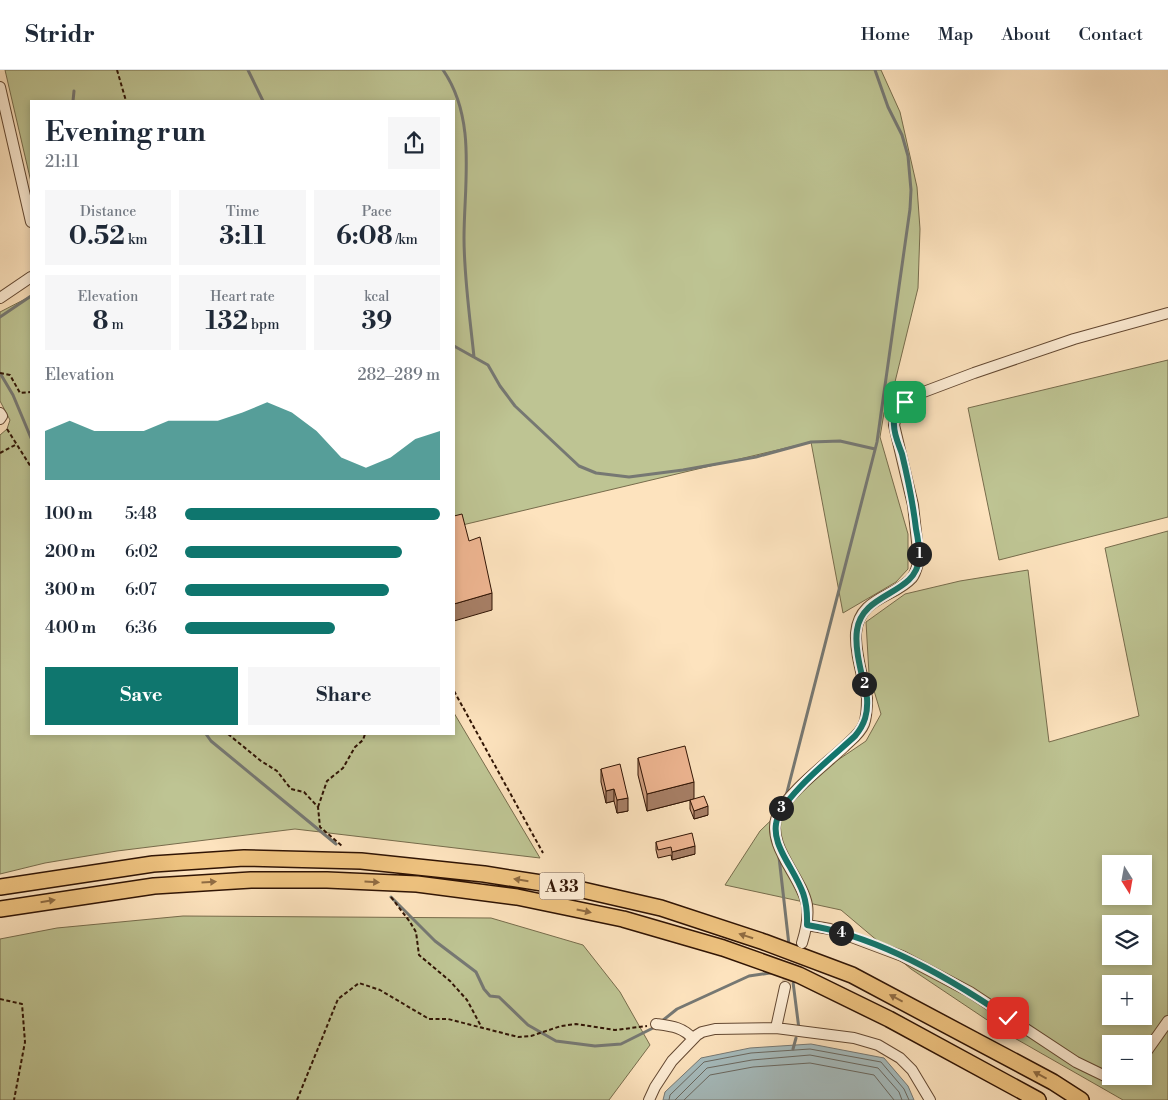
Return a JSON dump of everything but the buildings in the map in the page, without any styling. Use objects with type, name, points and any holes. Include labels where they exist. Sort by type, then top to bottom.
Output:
[{"type":"highway","name":"A 33","points":[[0,887],[152,864],[244,858],[360,861],[484,874],[574,888],[661,908],[764,942],[852,975],[1053,1082],[1081,1100]]},
{"type":"highway","name":"A 33","points":[[0,909],[154,886],[251,880],[327,880],[417,884],[517,897],[622,919],[723,948],[799,975],[889,1019],[1038,1100]]},
{"type":"street","points":[[0,86],[30,218]]},
{"type":"street","points":[[0,298],[30,279]]},
{"type":"street","points":[[802,943],[807,925],[808,907],[805,896],[777,840],[776,825],[781,809],[790,798],[855,736],[864,724],[868,707],[856,635],[861,616],[870,605],[912,578],[917,569],[919,550],[913,505],[894,425],[898,409],[913,396],[974,373],[1074,339],[1168,313]]},
{"type":"street","points":[[807,925],[830,928],[902,956],[970,992],[1076,1062],[1102,1075]]},
{"type":"street","points":[[776,1028],[785,987]]},
{"type":"street","points":[[1152,1044],[1168,1021]]},
{"type":"street","points":[[656,1024],[680,1028],[688,1032],[693,1039]]},
{"type":"street","points":[[649,1100],[672,1061],[702,1032],[715,1029],[776,1028],[854,1038],[878,1045],[900,1058],[912,1070],[930,1100]]},
{"type":"path","points":[[117,70],[126,100]]},
{"type":"path","points":[[0,373],[10,375],[20,393],[30,392]]},
{"type":"path","points":[[8,429],[30,465]]},
{"type":"path","points":[[0,453],[17,444]]},
{"type":"path","points":[[455,693],[543,853]]},
{"type":"path","points":[[229,735],[261,761],[277,771],[291,789],[304,792],[318,807]]},
{"type":"path","points":[[342,846],[320,827],[318,807],[327,781],[343,768],[365,735]]},
{"type":"path","points":[[391,897],[416,932],[419,955],[450,981],[470,1005],[482,1028]]},
{"type":"path","points":[[297,1100],[338,999],[359,983],[380,990],[429,1019],[448,1019],[518,1037],[576,1024],[625,1030],[656,1024]]},
{"type":"path","points":[[0,999],[22,1004],[25,1042],[14,1100]]},
{"type":"green space","points":[[5,70],[881,70],[900,112],[917,187],[920,229],[918,288],[893,390],[884,413],[880,437],[908,534],[908,569],[896,582],[843,613],[811,442],[455,527],[455,100],[30,100],[30,178]]},
{"type":"green space","points":[[30,297],[30,735],[455,735],[455,715],[540,858],[295,829],[117,851],[45,863],[0,874],[0,435],[7,429],[10,420],[0,401],[0,312]]},
{"type":"green space","points":[[1168,360],[1168,517],[999,560],[968,408]]},
{"type":"green space","points":[[1168,531],[1168,1100],[1123,1100],[1011,1036],[911,969],[841,910],[725,885],[760,831],[823,770],[866,741],[881,714],[869,674],[866,622],[905,594],[960,581],[1028,570],[1049,742],[1139,716],[1105,548]]},
{"type":"green space","points":[[183,916],[491,918],[583,945],[620,992],[650,1045],[609,1100],[0,1100],[0,939],[57,928]]},
{"type":"water","points":[[811,1044],[884,1058],[908,1086],[914,1100],[663,1100],[665,1092],[701,1058],[750,1048]]},
{"type":"waterway","points":[[248,70],[263,100]]},
{"type":"waterway","points":[[443,70],[454,89],[461,109],[465,130],[464,253],[474,357]]},
{"type":"waterway","points":[[786,796],[877,442],[910,209],[911,190],[908,156],[902,135],[888,107],[875,70]]},
{"type":"waterway","points":[[73,100],[74,91]]},
{"type":"waterway","points":[[0,317],[30,297]]},
{"type":"waterway","points":[[455,347],[488,365],[500,386],[515,406],[579,466],[596,473],[629,477],[683,470],[756,457],[811,442],[840,441],[875,449]]},
{"type":"waterway","points":[[0,373],[13,395],[30,436]]},
{"type":"waterway","points":[[207,735],[211,741],[336,844]]},
{"type":"waterway","points":[[779,857],[789,945]]},
{"type":"waterway","points":[[391,897],[435,941],[476,972],[484,989],[490,996],[499,997],[528,1025],[556,1041],[595,1046],[621,1044],[655,1027]]},
{"type":"waterway","points":[[662,1021],[677,1009],[749,976],[770,973]]},
{"type":"waterway","points":[[793,982],[799,1029]]},
{"type":"waterway","points":[[793,1049],[796,1038]]},
{"type":"tunnel","points":[[785,987],[799,951]]},
{"type":"route","points":[[905,402],[898,409],[894,418],[894,425],[913,505],[919,550],[917,569],[912,578],[866,608],[861,616],[856,635],[868,707],[864,724],[861,730],[786,802],[777,816],[777,840],[805,896],[808,907],[807,925],[830,928],[902,956],[970,992],[1008,1018]]}]
